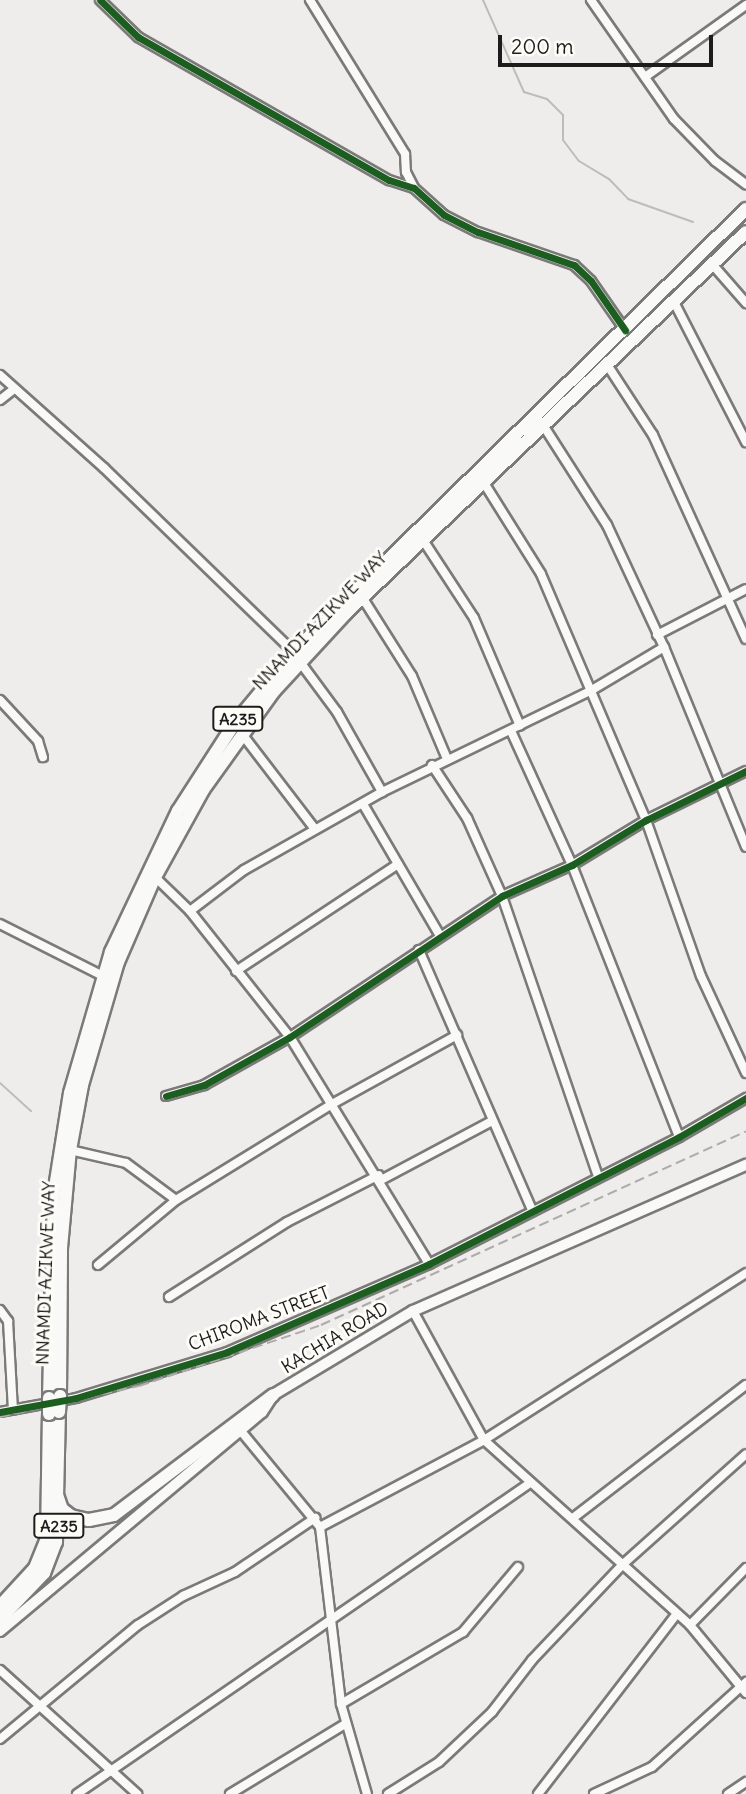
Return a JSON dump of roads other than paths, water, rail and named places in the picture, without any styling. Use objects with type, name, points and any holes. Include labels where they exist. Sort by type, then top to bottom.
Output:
[{"type":"highway","name":"NNAMDI AZIKWE WAY","points":[[0,1619],[31,1589],[51,1559],[59,1522],[54,1413],[55,1181],[77,1062],[103,976],[134,896],[178,811],[234,724],[297,657],[746,209]]},
{"type":"highway","name":"NNAMDI AZIKWE WAY","points":[[54,1397],[61,1248],[70,1150],[98,1025],[118,962],[155,877],[203,790],[297,657],[484,483],[606,363],[746,232]]},
{"type":"highway","points":[[56,1492],[62,1509],[71,1516],[89,1520],[114,1515],[274,1395]]},
{"type":"highway","name":"A235","points":[[0,1606],[35,1568],[47,1539],[54,1413]]},
{"type":"main road","name":"KACHIA ROAD","points":[[0,1632],[240,1430],[274,1395],[413,1311],[746,1165]]},
{"type":"street","points":[[100,0],[138,37],[389,180],[414,188]]},
{"type":"street","points":[[310,0],[405,154],[406,172],[414,188],[444,215],[478,232],[581,270],[625,330]]},
{"type":"street","points":[[591,0],[674,119],[715,161],[746,184]]},
{"type":"street","points":[[645,77],[746,5]]},
{"type":"street","points":[[712,264],[746,303]]},
{"type":"street","points":[[673,300],[746,442]]},
{"type":"street","points":[[606,363],[653,435],[746,639]]},
{"type":"street","points":[[0,375],[104,468],[297,657],[337,712],[382,792]]},
{"type":"street","points":[[0,400],[14,389]]},
{"type":"street","points":[[543,425],[607,525],[664,647],[722,782],[746,847]]},
{"type":"street","points":[[484,483],[541,574],[646,820],[701,976],[746,1073]]},
{"type":"street","points":[[423,540],[474,618],[520,726]]},
{"type":"street","points":[[657,635],[746,589]]},
{"type":"street","points":[[362,597],[412,676],[447,758]]},
{"type":"street","points":[[191,911],[244,870],[315,829],[432,765],[511,731],[592,690],[664,647]]},
{"type":"street","points":[[0,700],[38,741],[43,757]]},
{"type":"street","points":[[511,731],[572,865],[679,1137]]},
{"type":"street","points":[[242,734],[315,829]]},
{"type":"street","points":[[432,765],[467,818],[502,896],[598,1177]]},
{"type":"street","points":[[166,1096],[204,1085],[290,1037],[439,934],[502,896],[572,865],[646,820],[746,771]]},
{"type":"street","points":[[363,804],[439,934]]},
{"type":"street","points":[[236,971],[398,864]]},
{"type":"street","points":[[155,877],[191,911],[290,1037],[380,1177],[429,1264]]},
{"type":"street","points":[[0,924],[103,976]]},
{"type":"street","points":[[419,950],[532,1210]]},
{"type":"street","points":[[98,1265],[176,1200],[332,1104],[457,1035]]},
{"type":"street","name":"CHIROMA STREET","points":[[0,1412],[76,1398],[227,1352],[429,1264],[679,1137],[746,1098]]},
{"type":"street","points":[[169,1297],[287,1222],[492,1121]]},
{"type":"street","points":[[70,1150],[126,1163],[176,1200]]},
{"type":"street","points":[[320,1527],[484,1440],[746,1273]]},
{"type":"street","points":[[0,1310],[8,1321],[13,1410]]},
{"type":"street","points":[[413,1311],[484,1440],[573,1518],[676,1616],[690,1625],[745,1687],[652,1767],[594,1794]]},
{"type":"street","points":[[0,1356],[10,1356]]},
{"type":"street","points":[[573,1518],[746,1385]]},
{"type":"street","points":[[240,1430],[320,1527],[341,1704],[366,1794]]},
{"type":"street","points":[[388,1794],[439,1762],[492,1712],[532,1660],[622,1565],[746,1454]]},
{"type":"street","points":[[77,1794],[331,1616],[530,1483]]},
{"type":"street","points":[[0,1739],[138,1625],[184,1596],[235,1572],[314,1518]]},
{"type":"street","points":[[341,1704],[463,1632],[518,1567]]},
{"type":"street","points":[[690,1625],[746,1568]]},
{"type":"street","points":[[538,1794],[676,1616]]},
{"type":"street","points":[[0,1670],[136,1794]]},
{"type":"street","points":[[230,1794],[345,1724]]},
{"type":"street","points":[[728,1794],[746,1782]]},
{"type":"waterway","points":[[483,0],[524,92],[547,99],[563,115],[563,140],[579,161],[609,179],[628,199],[693,222]]},
{"type":"waterway","points":[[0,1083],[31,1111]]},
{"type":"railway","points":[[0,1417],[139,1386],[321,1325],[746,1131]]}]
